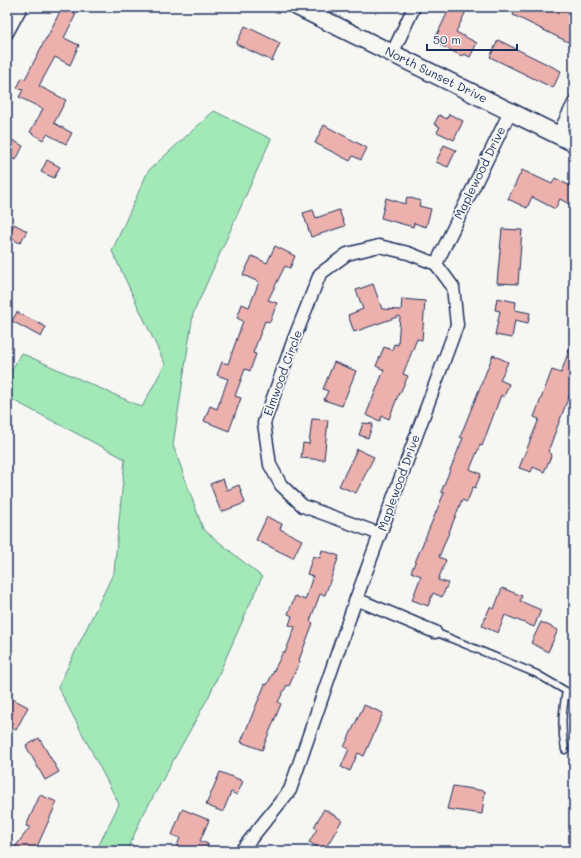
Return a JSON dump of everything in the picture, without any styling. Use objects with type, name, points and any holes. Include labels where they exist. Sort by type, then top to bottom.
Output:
[{"type":"main road","name":"North Sunset Drive","points":[[298,7],[510,112],[570,140]]},
{"type":"street","points":[[7,33],[20,7]]},
{"type":"street","points":[[392,54],[414,7]]},
{"type":"street","points":[[570,140],[574,103]]},
{"type":"street","name":"Maplewood Drive","points":[[241,851],[290,790],[356,599],[457,325],[453,288],[436,264],[510,112]]},
{"type":"street","name":"Elmwood Circle","points":[[380,534],[303,506],[280,485],[270,465],[264,423],[294,339],[320,274],[347,254],[379,246],[408,253],[436,264]]},
{"type":"street","points":[[356,599],[435,632]]},
{"type":"lane","points":[[435,632],[537,674],[566,691],[562,712],[562,734],[565,750]]},
{"type":"green space","points":[[214,111],[271,139],[193,314],[173,445],[203,529],[262,577],[209,696],[142,817],[127,851],[96,851],[119,804],[58,687],[114,572],[125,459],[7,397],[7,379],[21,353],[142,407],[165,364],[112,251],[148,171]]},
{"type":"building","points":[[62,7],[76,7],[73,13],[76,14],[64,38],[79,45],[70,65],[55,57],[39,86],[66,100],[54,123],[72,133],[66,144],[47,134],[43,140],[30,132],[43,109],[19,97],[23,90],[17,88],[22,78],[25,79]]},
{"type":"building","points":[[450,7],[468,7],[456,32],[477,43],[470,57],[464,54],[462,56],[440,45],[441,42],[435,39]]},
{"type":"building","points":[[517,7],[574,7],[574,45],[513,15]]},
{"type":"building","points":[[245,26],[280,43],[272,61],[236,44]]},
{"type":"building","points":[[498,40],[561,71],[553,88],[490,57]]},
{"type":"building","points":[[449,114],[463,121],[454,140],[437,132],[440,127],[434,124],[439,115],[447,119]]},
{"type":"building","points":[[324,125],[367,148],[361,160],[353,156],[350,161],[315,143]]},
{"type":"building","points":[[7,137],[23,146],[16,160],[7,156]]},
{"type":"building","points":[[444,145],[456,150],[448,167],[436,162]]},
{"type":"building","points":[[47,160],[60,167],[54,178],[41,172]]},
{"type":"building","points":[[522,170],[552,184],[555,178],[574,188],[574,207],[560,199],[555,209],[532,197],[527,208],[508,199]]},
{"type":"building","points":[[407,197],[421,201],[419,206],[431,209],[426,227],[414,223],[413,227],[381,218],[386,198],[405,204]]},
{"type":"building","points":[[313,210],[316,218],[339,210],[345,226],[311,237],[303,213]]},
{"type":"building","points":[[14,224],[27,231],[20,243],[8,237]]},
{"type":"building","points":[[502,229],[522,230],[518,284],[497,283]]},
{"type":"building","points":[[275,246],[295,256],[290,268],[285,266],[268,300],[277,303],[270,322],[265,321],[253,353],[256,354],[250,371],[245,369],[235,396],[241,398],[229,431],[204,421],[210,406],[217,409],[228,379],[217,375],[222,362],[228,364],[243,321],[237,318],[242,304],[249,307],[259,282],[243,275],[252,256],[267,263]]},
{"type":"building","points":[[373,284],[382,309],[401,310],[402,299],[425,301],[422,340],[417,339],[403,374],[408,376],[399,393],[389,419],[382,416],[380,421],[366,415],[384,370],[376,366],[384,347],[392,350],[394,344],[398,345],[400,316],[354,332],[348,315],[363,309],[356,290]]},
{"type":"building","points":[[497,298],[516,302],[515,310],[530,313],[528,323],[515,320],[512,338],[495,335],[500,311],[495,310]]},
{"type":"building","points":[[17,312],[46,327],[41,337],[12,321]]},
{"type":"building","points":[[573,339],[574,392],[571,391],[548,452],[552,454],[544,472],[533,467],[531,472],[519,468],[539,419],[534,417],[552,370],[561,373]]},
{"type":"building","points":[[493,355],[508,362],[500,380],[509,384],[504,397],[501,395],[482,446],[480,445],[470,469],[481,474],[475,488],[473,487],[467,502],[462,500],[439,557],[446,560],[438,580],[448,583],[442,597],[433,593],[428,606],[412,600],[421,576],[411,572],[444,493],[441,492],[463,438],[460,437]]},
{"type":"building","points":[[334,362],[356,371],[342,406],[324,400],[328,391],[323,389]]},
{"type":"building","points":[[312,419],[328,420],[324,460],[301,458],[303,443],[309,444]]},
{"type":"building","points":[[363,423],[373,424],[368,438],[359,435]]},
{"type":"building","points":[[357,449],[374,457],[356,493],[339,486]]},
{"type":"building","points":[[223,479],[227,490],[239,485],[245,503],[221,512],[210,484]]},
{"type":"building","points":[[267,517],[282,524],[280,529],[302,540],[293,558],[256,540]]},
{"type":"building","points":[[322,550],[339,556],[325,595],[320,594],[310,621],[313,623],[299,660],[300,661],[289,686],[287,685],[278,702],[281,704],[262,750],[241,742],[265,684],[267,685],[283,652],[285,653],[295,627],[289,625],[292,616],[288,614],[295,596],[305,600],[313,576],[307,574],[313,556],[320,558]]},
{"type":"building","points":[[502,588],[522,596],[520,601],[541,610],[534,627],[505,615],[498,633],[482,626],[490,607],[494,609]]},
{"type":"building","points":[[541,622],[558,630],[548,652],[531,643]]},
{"type":"building","points":[[7,696],[28,707],[16,730],[7,725]]},
{"type":"building","points":[[364,705],[383,713],[364,756],[358,753],[350,771],[341,767],[349,749],[344,747]]},
{"type":"building","points":[[39,738],[59,772],[45,780],[26,746]]},
{"type":"building","points":[[220,772],[243,781],[237,795],[231,792],[223,812],[206,805]]},
{"type":"building","points":[[453,786],[485,791],[482,814],[447,809]]},
{"type":"building","points":[[40,795],[57,802],[36,849],[34,851],[12,851],[30,827],[26,826]]},
{"type":"building","points":[[182,809],[209,820],[200,841],[208,844],[205,851],[175,851],[180,838],[172,835]]},
{"type":"building","points":[[324,809],[342,820],[324,851],[309,842],[317,829],[314,827]]}]
